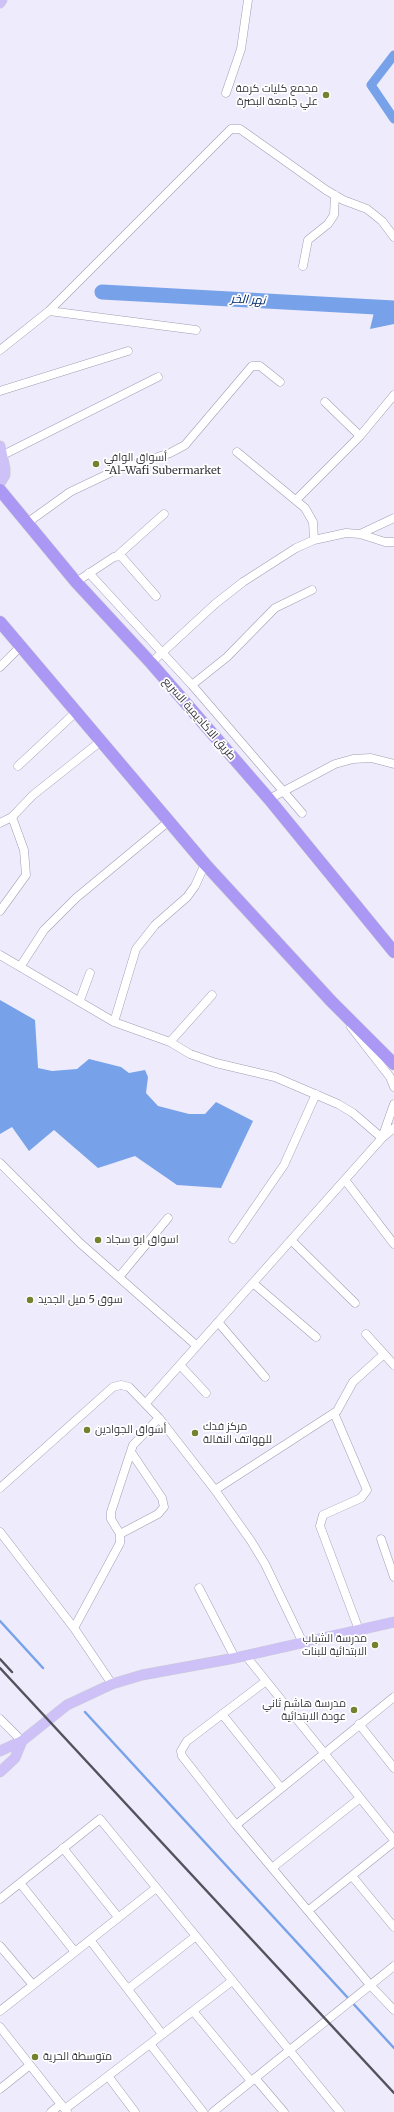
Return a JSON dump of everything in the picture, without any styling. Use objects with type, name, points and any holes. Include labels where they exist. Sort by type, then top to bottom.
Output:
[{"type":"highway","name":"طريق الاكاديمية السريع","points":[[0,490],[76,582],[151,663],[269,799],[394,952]]},
{"type":"highway","points":[[0,622],[205,864],[331,1001],[394,1064]]},
{"type":"main road","points":[[0,483],[4,475],[5,468],[1,451]]},
{"type":"main road","points":[[0,1751],[22,1741],[67,1705],[81,1697],[112,1684],[142,1675],[246,1656],[394,1622]]},
{"type":"main road","points":[[0,1772],[15,1758],[22,1741]]},
{"type":"street","points":[[226,93],[241,49],[248,0]]},
{"type":"street","points":[[0,350],[49,311],[231,129],[240,129],[335,196],[367,209],[382,221],[394,237]]},
{"type":"street","points":[[303,266],[308,240],[328,224],[334,215],[335,196]]},
{"type":"street","points":[[49,311],[196,330]]},
{"type":"street","points":[[0,391],[128,351]]},
{"type":"street","points":[[27,522],[70,492],[112,472],[170,453],[185,445],[252,366],[260,366],[280,382]]},
{"type":"street","points":[[1,451],[158,377]]},
{"type":"street","points":[[296,500],[360,436],[394,395]]},
{"type":"street","points":[[325,402],[360,436]]},
{"type":"street","points":[[237,452],[296,500],[310,514],[313,522],[314,540]]},
{"type":"street","points":[[76,582],[117,556],[164,514]]},
{"type":"street","points":[[360,534],[394,518]]},
{"type":"street","points":[[151,663],[215,604],[243,582],[296,548],[314,540],[346,533],[360,534],[385,542],[394,542]]},
{"type":"street","points":[[117,556],[124,558],[156,596]]},
{"type":"street","points":[[89,573],[192,685],[302,813]]},
{"type":"street","points":[[192,685],[227,657],[275,608],[312,590]]},
{"type":"street","points":[[0,667],[21,646]]},
{"type":"street","points":[[18,766],[76,712]]},
{"type":"street","points":[[0,823],[12,817],[33,795],[101,741]]},
{"type":"street","points":[[269,799],[335,764],[353,759],[371,758],[394,764]]},
{"type":"street","points":[[0,911],[26,875],[24,850],[12,817]]},
{"type":"street","points":[[20,967],[44,930],[76,898],[169,821]]},
{"type":"street","points":[[114,1022],[136,949],[155,925],[187,897],[195,886],[205,864]]},
{"type":"street","points":[[0,955],[80,1000],[114,1022],[170,1042],[190,1054],[216,1064],[275,1077],[316,1094],[353,1113],[382,1138]]},
{"type":"street","points":[[80,1000],[90,973]]},
{"type":"street","points":[[170,1042],[212,995]]},
{"type":"street","points":[[331,1001],[390,1077],[394,1087]]},
{"type":"street","points":[[233,1239],[284,1165],[316,1094]]},
{"type":"street","points":[[382,1138],[394,1104]]},
{"type":"street","points":[[146,1403],[344,1180],[382,1138],[394,1128]]},
{"type":"street","points":[[0,1163],[75,1238],[197,1346]]},
{"type":"street","points":[[344,1180],[394,1244]]},
{"type":"street","points":[[119,1277],[168,1218]]},
{"type":"street","points":[[291,1240],[355,1303]]},
{"type":"street","points":[[253,1283],[316,1337]]},
{"type":"street","points":[[218,1322],[265,1377]]},
{"type":"street","points":[[366,1334],[394,1365]]},
{"type":"street","points":[[215,1490],[334,1413],[340,1407],[353,1382],[384,1354]]},
{"type":"street","points":[[180,1365],[206,1393]]},
{"type":"street","points":[[0,1488],[113,1387],[121,1385],[129,1387],[159,1418],[215,1490],[251,1540],[265,1564],[303,1643]]},
{"type":"street","points":[[334,1413],[367,1490],[361,1498],[324,1515],[320,1526],[359,1630]]},
{"type":"street","points":[[74,1628],[120,1543],[120,1534],[112,1519],[111,1512],[131,1452],[136,1440],[159,1418]]},
{"type":"street","points":[[120,1534],[158,1514],[164,1507],[162,1498],[131,1452]]},
{"type":"street","points":[[0,1532],[74,1628],[112,1684]]},
{"type":"street","points":[[381,1539],[394,1577]]},
{"type":"street","points":[[199,1588],[235,1658]]},
{"type":"street","points":[[246,1656],[394,1841],[309,1910]]},
{"type":"street","points":[[266,1681],[187,1741],[181,1751],[185,1762],[371,1986],[394,2010]]},
{"type":"street","points":[[236,1825],[394,1697]]},
{"type":"street","points":[[222,1714],[281,1788]]},
{"type":"street","points":[[0,1719],[22,1741]]},
{"type":"street","points":[[359,1724],[394,1768]]},
{"type":"street","points":[[272,1868],[360,1798]]},
{"type":"street","points":[[0,1899],[100,1819],[340,2112]]},
{"type":"street","points":[[63,1848],[118,1918]]},
{"type":"street","points":[[352,1876],[394,1928]]},
{"type":"street","points":[[20,1883],[75,1952]]},
{"type":"street","points":[[0,2011],[156,1888]]},
{"type":"street","points":[[128,1989],[196,1936]]},
{"type":"street","points":[[90,1940],[162,2034]]},
{"type":"street","points":[[0,1946],[33,1985]]},
{"type":"street","points":[[213,2112],[394,1966]]},
{"type":"street","points":[[51,2112],[64,2108],[232,1981]]},
{"type":"street","points":[[193,2011],[253,2080],[284,2112]]},
{"type":"street","points":[[0,2027],[64,2108]]},
{"type":"street","points":[[150,2044],[203,2112]]},
{"type":"street","points":[[0,2089],[30,2065]]},
{"type":"street","points":[[108,2076],[135,2112]]},
{"type":"water","points":[[376,304],[394,304],[394,324],[370,329]]},
{"type":"water","points":[[0,1000],[35,1020],[38,1068],[52,1071],[77,1069],[89,1059],[121,1067],[129,1073],[145,1070],[148,1077],[146,1093],[158,1106],[189,1114],[205,1114],[216,1102],[253,1121],[221,1188],[177,1185],[135,1156],[98,1168],[54,1130],[29,1151],[12,1127],[0,1134]]},
{"type":"waterway","points":[[394,55],[371,85],[394,119]]},
{"type":"waterway","name":"نهر الخر","points":[[102,292],[394,308]]},
{"type":"waterway","points":[[0,1621],[43,1668]]},
{"type":"waterway","points":[[85,1712],[394,2048]]},
{"type":"railway","points":[[0,1659],[12,1672]]},
{"type":"railway","points":[[0,1668],[394,2093]]},
{"type":"place","name":"مجمع كليات كرمة علي جامعة البصرة","points":[[326,95]]},
{"type":"place","name":"أسواق الوافي -Al-Wafi Subermarket","points":[[96,464]]},
{"type":"place","name":"اسواق ابو سجاد","points":[[98,1240]]},
{"type":"place","name":"سوق 5 ميل الجديد","points":[[30,1300]]},
{"type":"place","name":"أسواق الجوادين","points":[[87,1430]]},
{"type":"place","name":"مركز فدك للهواتف النقالة","points":[[195,1433]]},
{"type":"place","name":"مدرسة الشباب الابتدائية للبنات","points":[[375,1645]]},
{"type":"place","name":"مدرسة هاشم ثاني عودة الابتدائية","points":[[354,1710]]},
{"type":"place","name":"متوسطة الحرية","points":[[35,2057]]}]
